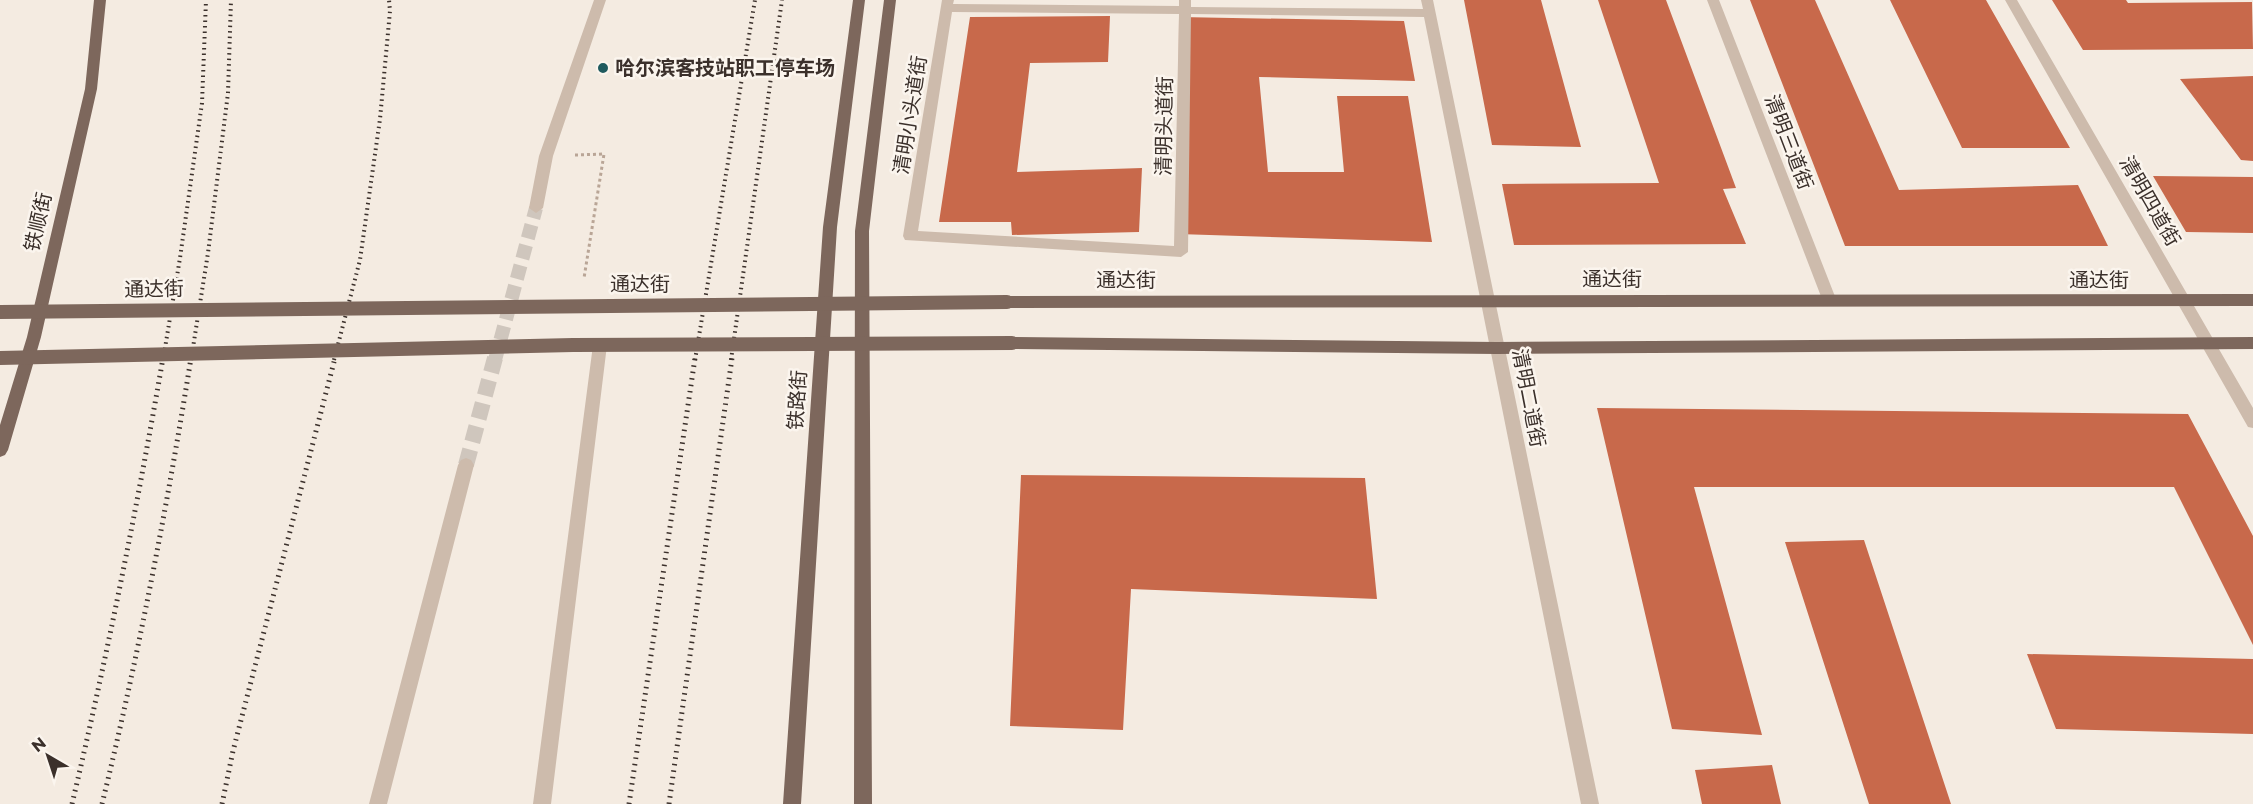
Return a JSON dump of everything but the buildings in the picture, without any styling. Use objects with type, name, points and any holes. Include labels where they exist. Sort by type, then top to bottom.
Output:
[{"type":"main road","name":"铁顺街","points":[[0,450],[34,338],[92,89],[100,0]]},
{"type":"main road","name":"铁路街","points":[[792,804],[830,227],[859,0]]},
{"type":"main road","points":[[863,804],[862,231],[890,0]]},
{"type":"main road","name":"通达街","points":[[0,312],[1007,302],[1828,299],[2184,302],[2253,300]]},
{"type":"main road","points":[[0,358],[600,345],[1012,343],[1497,348],[2253,343]]},
{"type":"street","points":[[536,208],[546,156],[600,0]]},
{"type":"street","name":"清明三道街","points":[[1713,0],[1828,299]]},
{"type":"street","name":"清明四道街","points":[[2011,0],[2253,422]]},
{"type":"street","points":[[947,4],[1429,7]]},
{"type":"street","name":"清明小头道街","points":[[947,4],[910,236],[1181,252]]},
{"type":"street","name":"清明头道街","points":[[1181,252],[1185,5]]},
{"type":"street","name":"清明二道街","points":[[1429,7],[1590,804]]},
{"type":"street","points":[[542,804],[600,345]]},
{"type":"street","points":[[378,804],[466,465]]},
{"type":"path","points":[[546,156],[604,154],[579,305]]},
{"type":"tunnel","points":[[495,360],[536,208]]},
{"type":"tunnel","points":[[466,465],[495,358]]},
{"type":"railway","points":[[163,360],[202,103],[206,0]]},
{"type":"railway","points":[[191,360],[208,253],[228,93],[231,0]]},
{"type":"railway","points":[[334,360],[360,260],[380,119],[390,11],[389,0]]},
{"type":"railway","points":[[695,360],[755,0]]},
{"type":"railway","points":[[731,360],[782,0]]},
{"type":"railway","points":[[72,804],[121,582],[163,358]]},
{"type":"railway","points":[[102,804],[151,582],[191,358]]},
{"type":"railway","points":[[222,804],[233,751],[335,358]]},
{"type":"railway","points":[[629,804],[695,358]]},
{"type":"railway","points":[[669,804],[732,358]]},
{"type":"place","name":"哈尔滨客技站职工停车场","points":[[603,68]]}]
